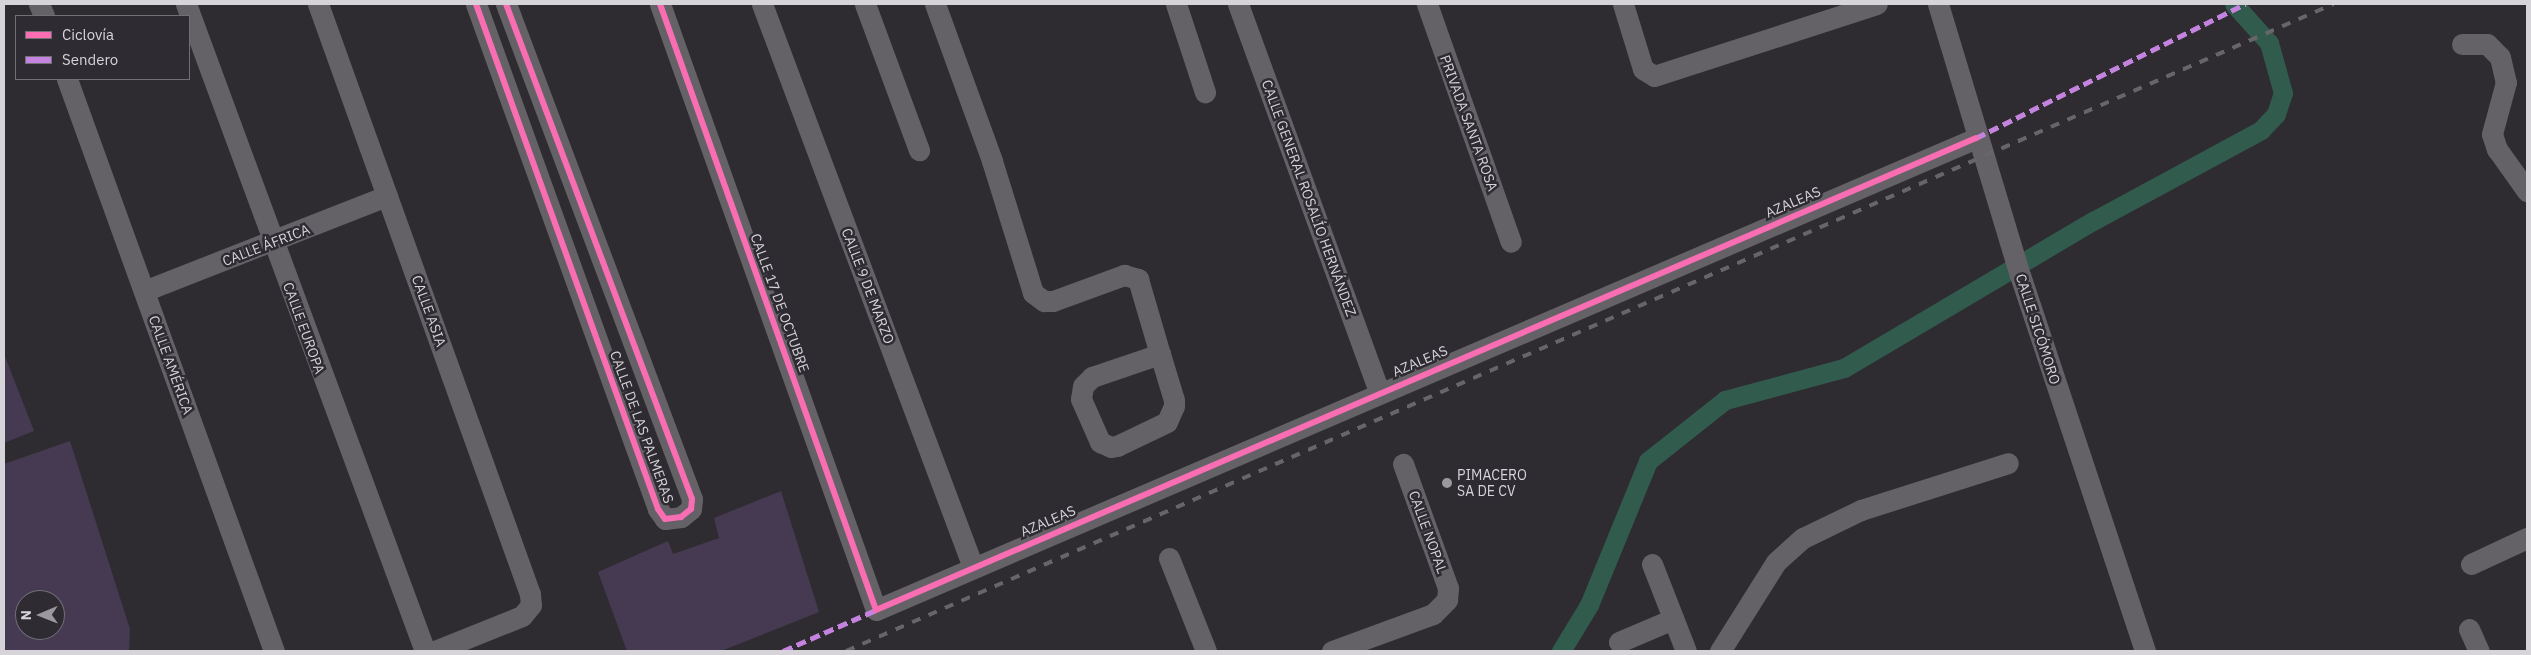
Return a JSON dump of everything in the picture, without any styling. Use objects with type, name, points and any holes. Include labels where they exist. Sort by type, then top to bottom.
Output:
[{"type":"street","name":"CALLE EUROPA","points":[[186,4],[425,651]]},
{"type":"street","name":"CALLE ASIA","points":[[318,4],[530,594],[531,605],[522,616],[435,651]]},
{"type":"street","name":"CALLE DE LAS PALMERAS","points":[[476,4],[658,508],[665,519],[681,518],[691,509],[692,498],[506,4]]},
{"type":"street","name":"CALLE 17 DE OCTUBRE","points":[[660,4],[876,610]]},
{"type":"street","name":"CALLE 9 DE MARZO","points":[[762,4],[973,567]]},
{"type":"street","points":[[865,4],[918,150]]},
{"type":"street","points":[[935,4],[992,160],[1032,293],[1044,302],[1053,301],[1124,275],[1135,276],[1160,354],[1174,400],[1167,422],[1117,446],[1111,447],[1100,442],[1081,399],[1083,386],[1092,377],[1160,354]]},
{"type":"street","points":[[1176,4],[1205,92]]},
{"type":"street","name":"CALLE GENERAL ROSALÍO HERNÁNDEZ","points":[[1238,4],[1379,392]]},
{"type":"street","name":"PRIVADA SANTA ROSA","points":[[1427,4],[1511,242]]},
{"type":"street","points":[[1623,4],[1643,69],[1654,76],[1877,4]]},
{"type":"street","name":"CALLE SICÓMORO","points":[[1938,4],[1976,138],[2145,651]]},
{"type":"street","points":[[2462,44],[2487,44],[2500,57],[2506,82],[2492,134],[2497,149],[2527,192]]},
{"type":"street","name":"CALLE AMÉRICA","points":[[67,80],[274,651]]},
{"type":"street","name":"AZALEAS","points":[[876,610],[1379,392],[1976,138]]},
{"type":"street","name":"CALLE ÁFRICA","points":[[144,291],[387,196]]},
{"type":"street","points":[[554,221],[582,210]]},
{"type":"street","points":[[1720,651],[1776,562],[1803,538],[1861,510],[2008,463]]},
{"type":"street","name":"CALLE NOPAL","points":[[1332,651],[1433,614],[1447,600],[1448,588],[1403,464]]},
{"type":"street","points":[[2471,564],[2527,538]]},
{"type":"street","points":[[1169,558],[1206,651]]},
{"type":"street","points":[[1652,564],[1686,651]]},
{"type":"street","points":[[1619,642],[1673,619]]},
{"type":"street","points":[[2469,629],[2479,651]]},
{"type":"shaded area","points":[[4,354],[34,431],[4,443]]},
{"type":"shaded area","points":[[70,441],[130,629],[129,651],[4,651],[4,464]]},
{"type":"shaded area","points":[[781,491],[819,612],[721,651],[627,651],[598,572],[668,541],[673,554],[719,538],[714,518]]},
{"type":"waterway","points":[[1561,651],[1589,605],[1648,461],[1725,400],[1844,368],[2093,221],[2261,130],[2276,114],[2283,93],[2269,43],[2234,4]]},
{"type":"railway","points":[[846,651],[2333,4]]},
{"type":"marked path","points":[[1976,138],[2245,4]]},
{"type":"marked path","points":[[783,651],[876,610]]},
{"type":"cycle path","points":[[476,4],[658,509],[665,519],[681,517],[691,509],[692,499],[506,4]]},
{"type":"cycle path","points":[[660,4],[876,610],[1976,138]]},
{"type":"place","name":"PIMACERO SA DE CV","points":[[1447,483]]}]
